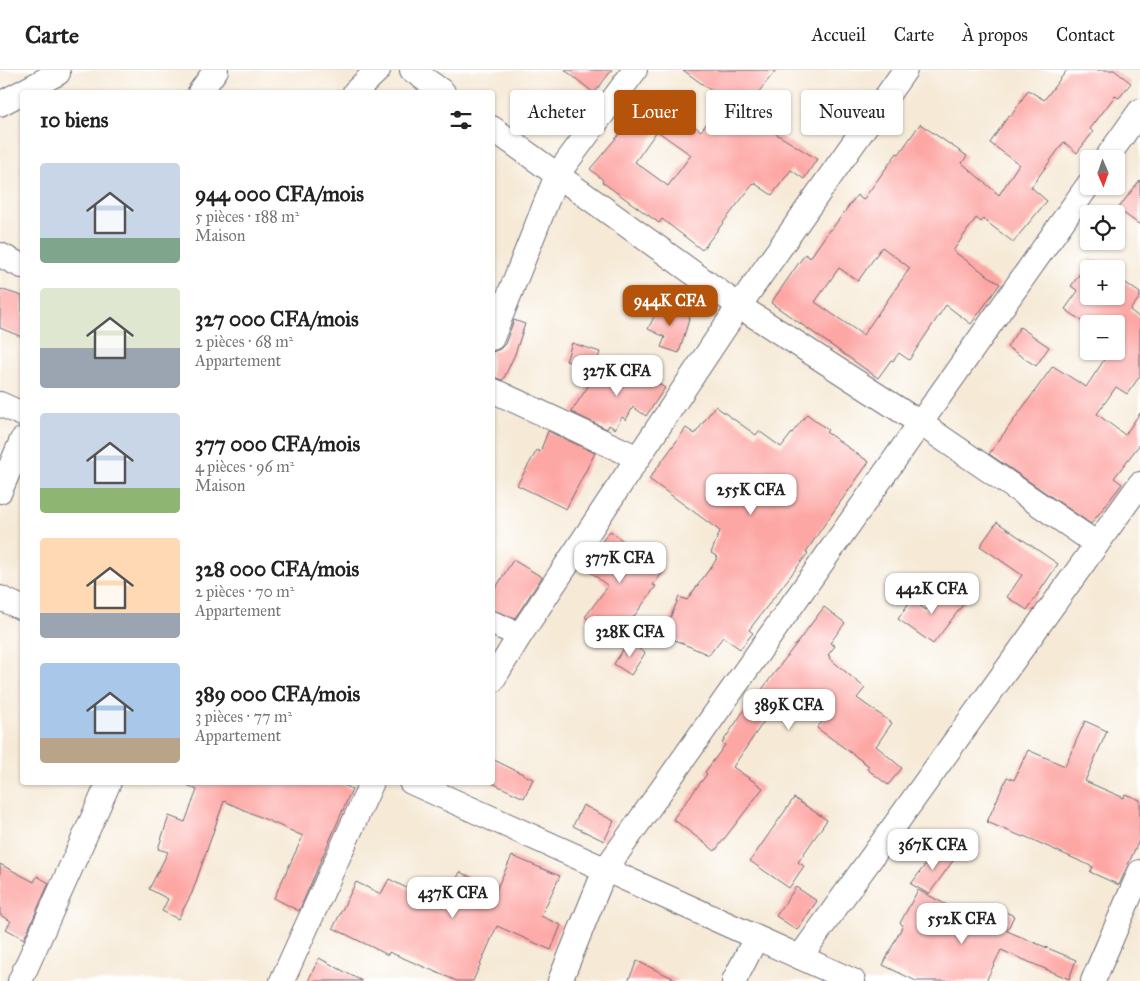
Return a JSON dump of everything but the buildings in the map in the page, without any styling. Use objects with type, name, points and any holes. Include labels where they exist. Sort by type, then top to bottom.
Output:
[{"type":"street","points":[[26,90],[58,73],[56,70]]},
{"type":"street","points":[[201,90],[216,70]]},
{"type":"street","points":[[357,90],[378,70]]},
{"type":"street","points":[[412,70],[440,90]]},
{"type":"street","points":[[495,330],[556,174],[635,70]]},
{"type":"street","points":[[495,677],[520,635],[739,306],[905,70]]},
{"type":"street","points":[[0,104],[20,93]]},
{"type":"street","points":[[1112,150],[1140,111]]},
{"type":"street","points":[[495,130],[739,306],[920,423],[1097,544]]},
{"type":"street","points":[[560,981],[605,870],[1081,195]]},
{"type":"street","points":[[0,255],[20,265]]},
{"type":"street","points":[[495,391],[638,458]]},
{"type":"street","points":[[0,404],[20,413]]},
{"type":"street","points":[[0,491],[20,445]]},
{"type":"street","points":[[800,958],[1097,544],[1137,492]]},
{"type":"street","points":[[0,598],[20,607]]},
{"type":"street","points":[[495,624],[520,635]]},
{"type":"street","points":[[20,981],[108,785]]},
{"type":"street","points":[[282,981],[371,785]]},
{"type":"street","points":[[424,785],[605,870],[853,981]]},
{"type":"street","points":[[1093,981],[1140,872]]},
{"type":"street","points":[[734,981],[756,938]]}]
